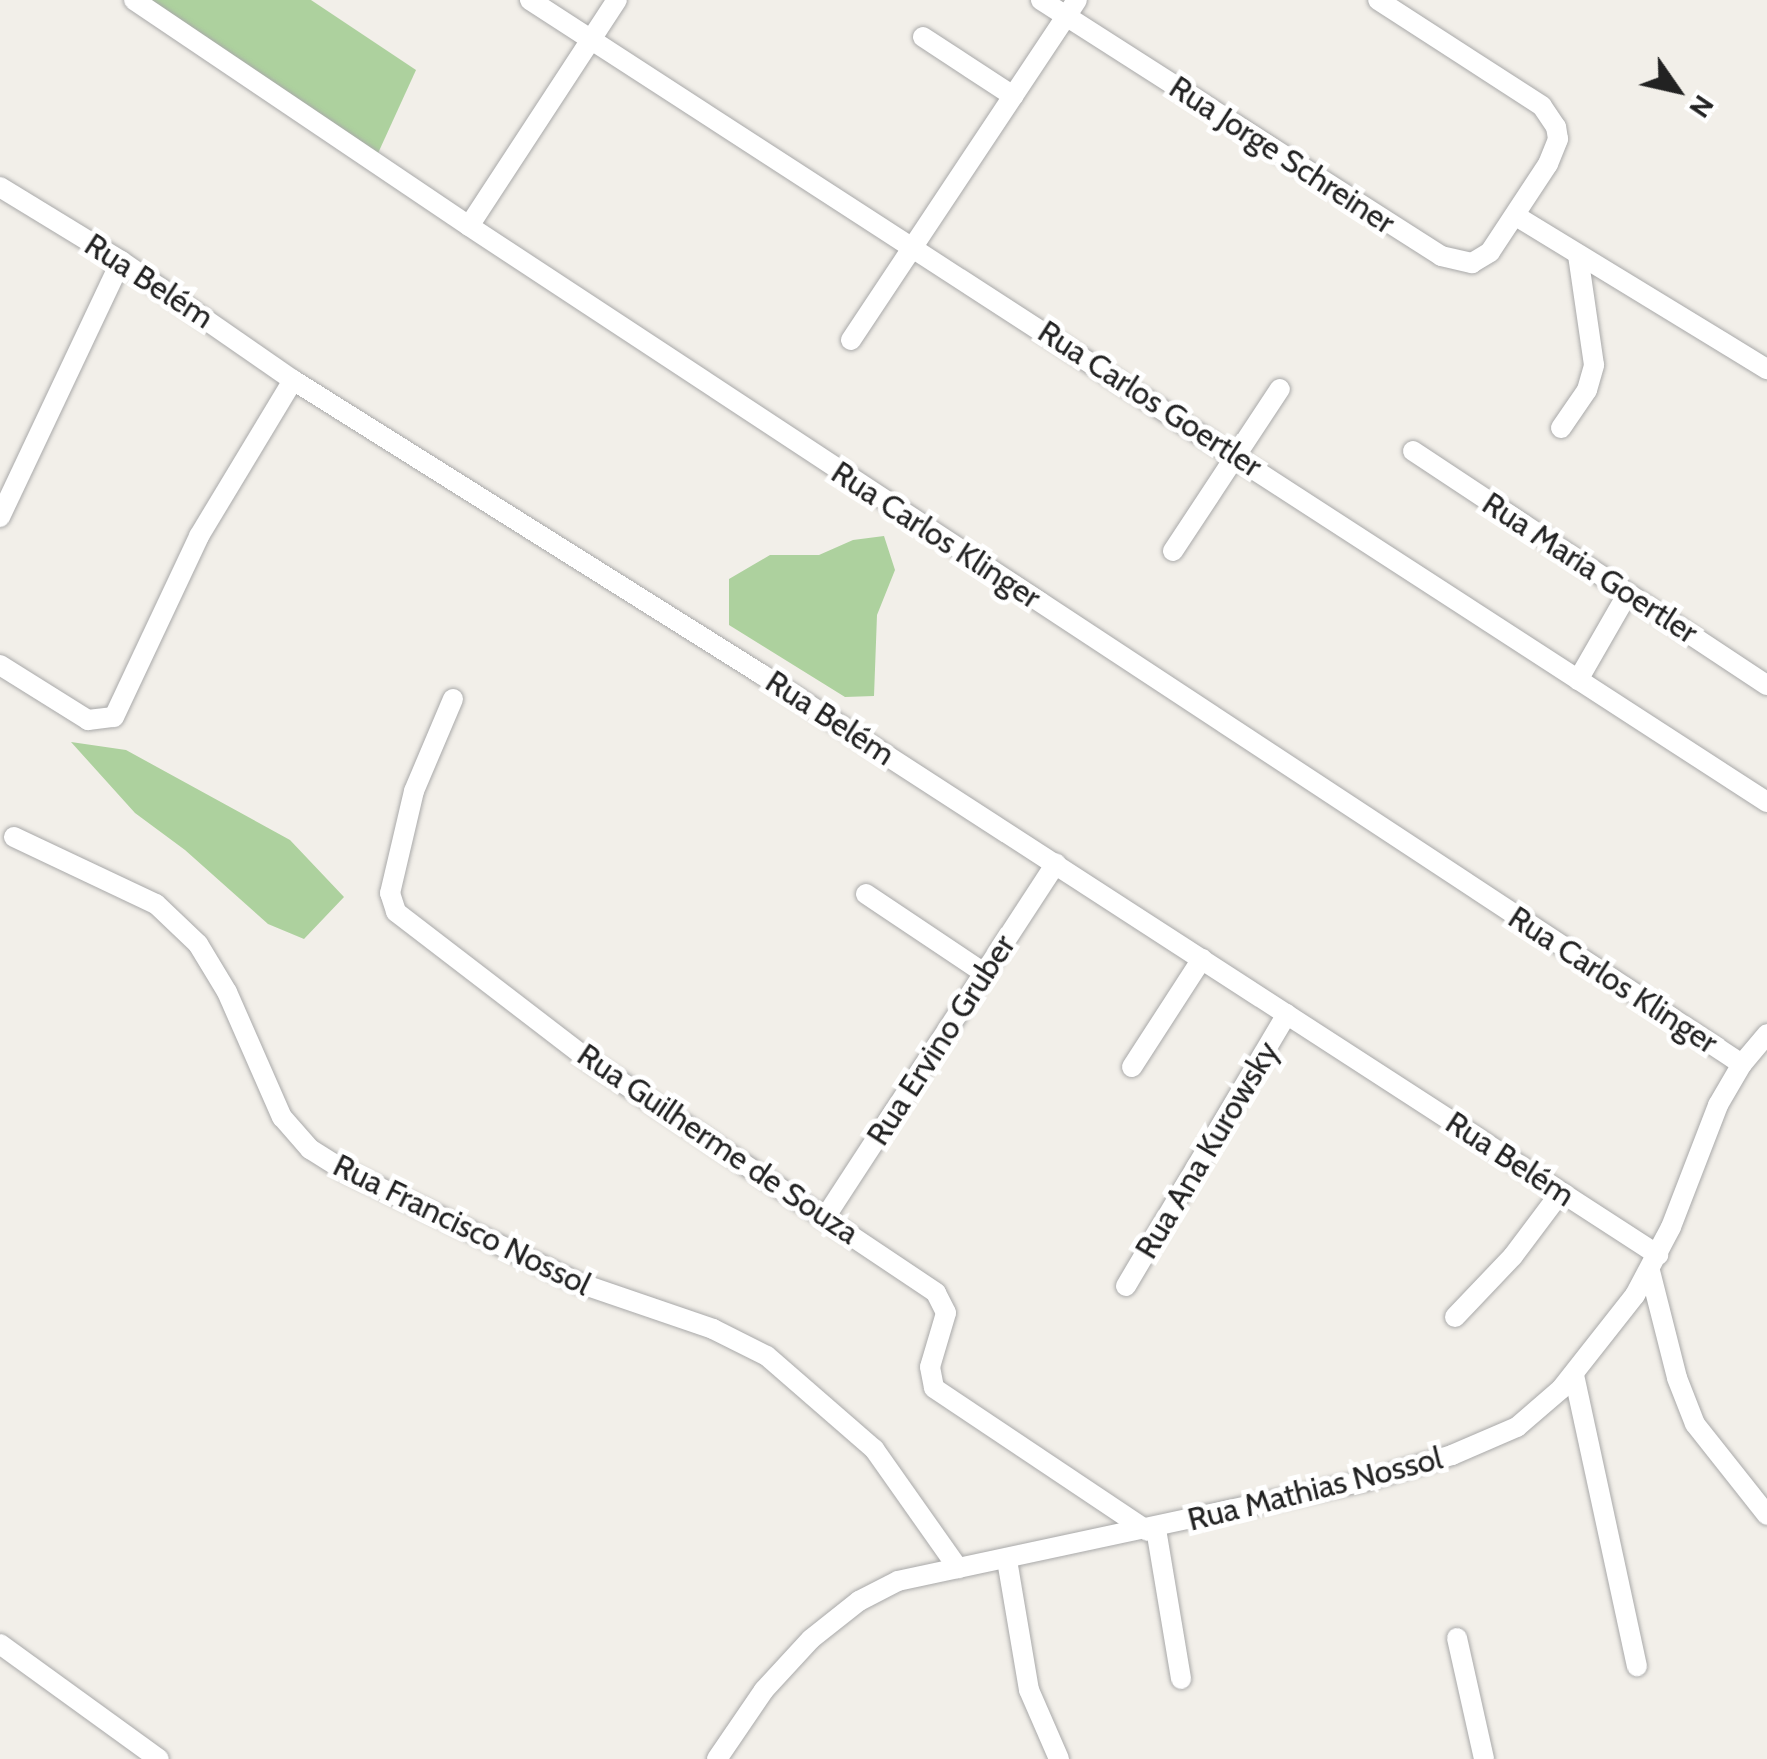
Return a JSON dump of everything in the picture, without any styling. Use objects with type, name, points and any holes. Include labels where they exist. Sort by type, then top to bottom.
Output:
[{"type":"street","name":"Rua Carlos Klinger","points":[[134,0],[468,226],[1742,1064]]},
{"type":"street","name":"Rua Carlos Goertler","points":[[530,0],[914,245],[1767,802]]},
{"type":"street","points":[[468,226],[617,0]]},
{"type":"street","name":"Rua Jorge Schreiner","points":[[1041,0],[1072,8],[1452,262],[1482,259],[1516,216],[1555,151],[1556,127],[1550,115],[1378,0]]},
{"type":"street","points":[[851,340],[1072,8]]},
{"type":"street","points":[[923,38],[1013,96]]},
{"type":"street","name":"Rua Belém","points":[[0,187],[120,261],[293,380],[1056,864],[1561,1192],[1654,1263]]},
{"type":"street","points":[[1516,216],[1767,369]]},
{"type":"street","points":[[1561,428],[1587,390],[1594,365],[1578,255]]},
{"type":"street","points":[[0,517],[120,261]]},
{"type":"street","points":[[0,665],[88,720],[114,717],[199,536],[293,380]]},
{"type":"street","points":[[1173,551],[1280,388]]},
{"type":"street","name":"Rua Maria Goertler","points":[[1412,451],[1767,685]]},
{"type":"street","points":[[1578,680],[1628,593]]},
{"type":"street","name":"Rua Guilherme de Souza","points":[[453,699],[414,791],[390,892],[396,912],[592,1063],[826,1216],[942,1300],[946,1320],[930,1367],[934,1388],[1152,1530]]},
{"type":"street","name":"Rua Francisco Nossol","points":[[14,837],[156,904],[198,944],[227,992],[282,1117],[310,1149],[343,1170],[580,1283],[713,1329],[767,1356],[874,1448],[958,1568]]},
{"type":"street","name":"Rua Ervino Gruber","points":[[826,1216],[1056,864]]},
{"type":"street","points":[[866,894],[984,973]]},
{"type":"street","points":[[1132,1066],[1202,959]]},
{"type":"street","name":"Rua Ana Kurowsky","points":[[1126,1286],[1287,1014]]},
{"type":"street","name":"Rua Mathias Nossol","points":[[716,1759],[786,1664],[835,1619],[898,1581],[1152,1530],[1364,1481],[1452,1456],[1516,1427],[1574,1375],[1654,1263],[1718,1105],[1742,1064],[1767,1034]]},
{"type":"street","points":[[1455,1317],[1513,1256],[1561,1192]]},
{"type":"street","points":[[1654,1263],[1678,1378],[1695,1424],[1767,1516]]},
{"type":"street","points":[[1574,1375],[1637,1666]]},
{"type":"street","points":[[1152,1530],[1181,1680]]},
{"type":"street","points":[[1007,1560],[1029,1690],[1059,1759]]},
{"type":"street","points":[[1457,1638],[1484,1759]]},
{"type":"street","points":[[0,1644],[159,1759]]},
{"type":"green space","points":[[134,0],[311,0],[416,70],[374,162]]},
{"type":"green space","points":[[884,536],[895,570],[877,615],[874,696],[845,697],[729,625],[729,579],[770,555],[819,555],[853,540]]},
{"type":"green space","points":[[71,742],[126,750],[290,840],[344,897],[304,939],[268,924],[185,850],[135,813]]}]
